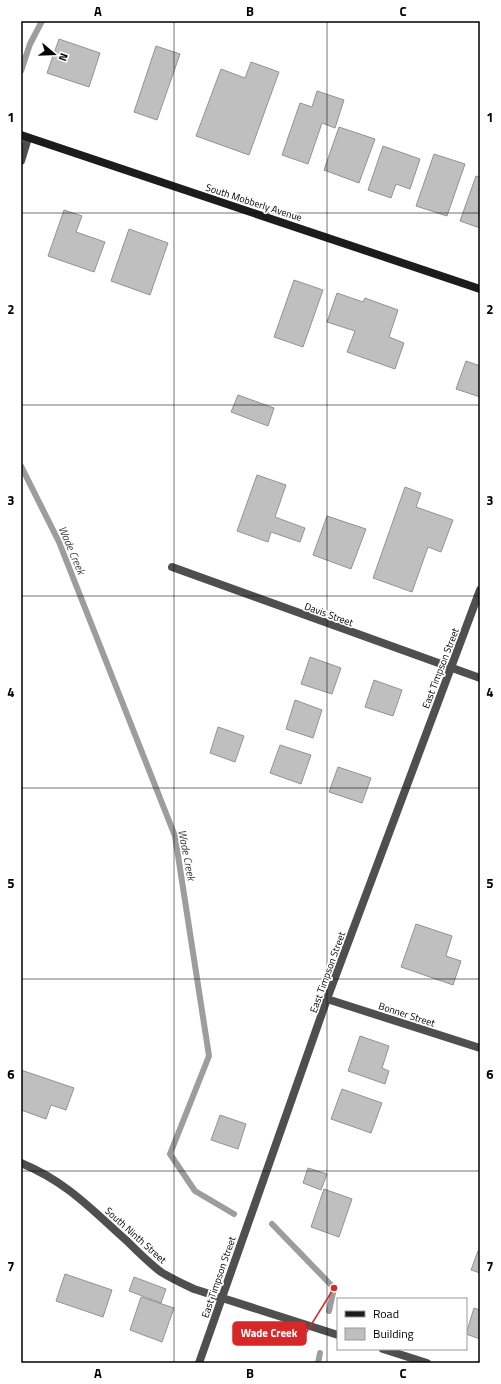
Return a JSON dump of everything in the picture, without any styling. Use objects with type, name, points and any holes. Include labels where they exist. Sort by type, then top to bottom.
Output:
[{"type":"main road","name":"South Mobberly Avenue","points":[[25,136],[480,289]]},
{"type":"street","points":[[21,161],[25,136]]},
{"type":"street","name":"Davis Street","points":[[172,567],[480,678]]},
{"type":"street","name":"East Timpson Street","points":[[198,1363],[327,999],[480,590]]},
{"type":"street","name":"Bonner Street","points":[[327,999],[480,1048]]},
{"type":"street","name":"South Ninth Street","points":[[21,1163],[57,1180],[78,1196],[161,1272],[194,1289],[337,1335]]},
{"type":"street","points":[[386,1350],[427,1363]]},
{"type":"building","points":[[59,39],[100,53],[89,87],[47,73]]},
{"type":"building","points":[[156,46],[180,54],[157,120],[134,112]]},
{"type":"building","points":[[251,62],[279,72],[249,155],[196,136],[221,69],[245,78]]},
{"type":"building","points":[[317,91],[344,100],[335,128],[322,123],[308,164],[282,155],[300,103],[312,107]]},
{"type":"building","points":[[339,127],[375,139],[359,183],[324,170]]},
{"type":"building","points":[[383,146],[420,159],[410,189],[396,184],[391,198],[368,190]]},
{"type":"building","points":[[434,154],[465,164],[447,216],[416,206]]},
{"type":"building","points":[[476,176],[480,177],[480,228],[460,221]]},
{"type":"building","points":[[64,210],[82,216],[76,232],[105,242],[94,272],[48,256]]},
{"type":"building","points":[[129,229],[168,243],[150,295],[111,281]]},
{"type":"building","points":[[294,280],[323,290],[303,347],[274,337]]},
{"type":"building","points":[[337,293],[363,302],[365,298],[398,310],[389,337],[404,343],[395,369],[347,352],[355,331],[327,322]]},
{"type":"building","points":[[466,361],[480,366],[480,397],[456,389]]},
{"type":"building","points":[[238,395],[274,408],[268,426],[231,412]]},
{"type":"building","points":[[257,475],[286,485],[275,517],[305,528],[300,542],[271,532],[268,542],[237,531]]},
{"type":"building","points":[[405,487],[421,493],[416,507],[453,520],[441,552],[428,547],[412,592],[373,578]]},
{"type":"building","points":[[327,516],[366,529],[351,569],[313,555]]},
{"type":"building","points":[[310,657],[341,668],[332,694],[301,684]]},
{"type":"building","points":[[374,680],[402,690],[393,716],[365,707]]},
{"type":"building","points":[[295,700],[322,710],[313,738],[286,729]]},
{"type":"building","points":[[218,727],[244,736],[235,762],[210,753]]},
{"type":"building","points":[[280,745],[311,755],[301,784],[270,773]]},
{"type":"building","points":[[338,767],[371,778],[362,803],[329,792]]},
{"type":"building","points":[[416,924],[452,936],[446,956],[461,961],[453,985],[401,967]]},
{"type":"building","points":[[360,1036],[389,1046],[382,1068],[389,1071],[385,1084],[348,1071]]},
{"type":"building","points":[[21,1070],[74,1088],[66,1110],[51,1105],[46,1119],[21,1110]]},
{"type":"building","points":[[342,1089],[382,1103],[371,1133],[331,1119]]},
{"type":"building","points":[[220,1115],[246,1124],[238,1149],[211,1140]]},
{"type":"building","points":[[308,1168],[327,1174],[321,1190],[303,1183]]},
{"type":"building","points":[[324,1189],[352,1199],[339,1237],[311,1227]]},
{"type":"building","points":[[478,1251],[480,1251],[480,1273],[471,1270]]},
{"type":"building","points":[[65,1274],[112,1290],[103,1317],[56,1301]]},
{"type":"building","points":[[134,1277],[166,1289],[161,1303],[129,1291]]},
{"type":"building","points":[[141,1297],[174,1308],[162,1342],[130,1330]]},
{"type":"building","points":[[474,1308],[480,1310],[480,1339],[467,1334]]},
{"type":"waterway","name":"Wade Creek","points":[[21,71],[30,44],[42,21]]},
{"type":"waterway","name":"Wade Creek","points":[[21,466],[59,542],[175,836],[209,1056],[170,1154],[195,1191],[234,1214]]},
{"type":"waterway","name":"Wade Creek","points":[[272,1224],[334,1288],[329,1311]]},
{"type":"waterway","name":"Wade Creek","points":[[318,1363],[320,1353]]},
{"type":"place","name":"Wade Creek","points":[[334,1288]]}]
